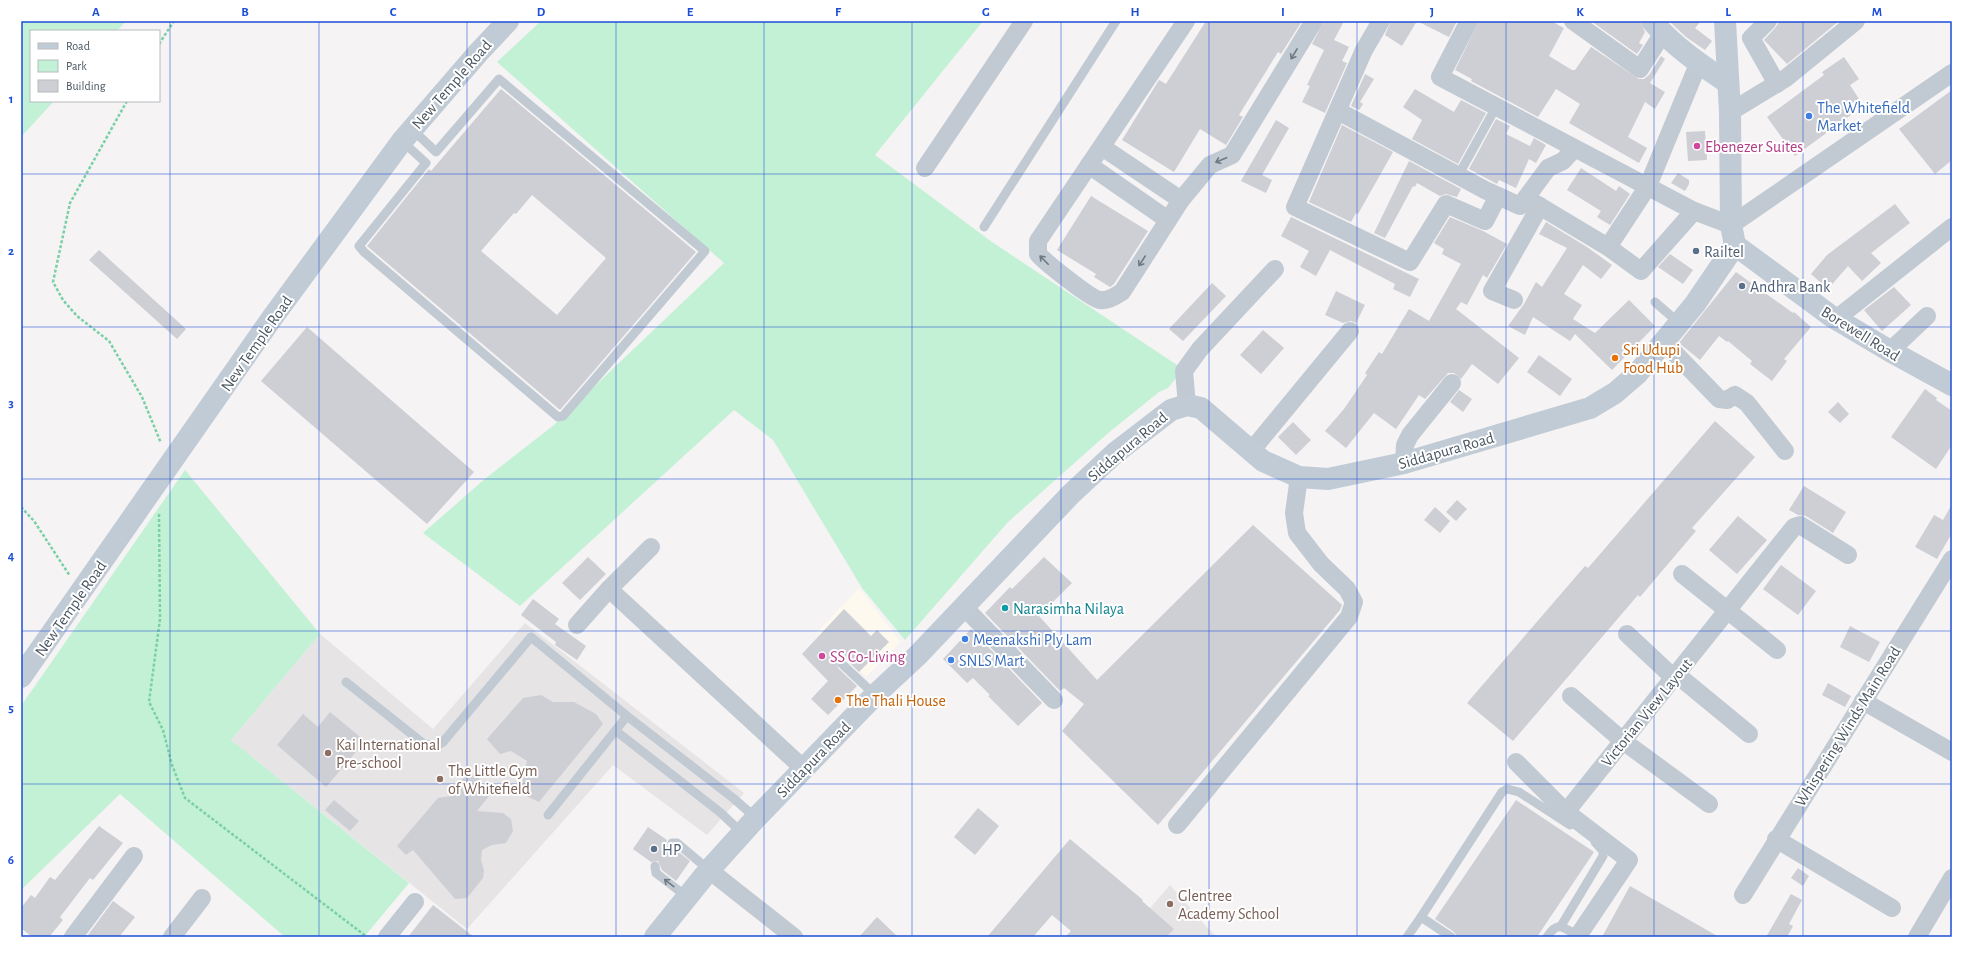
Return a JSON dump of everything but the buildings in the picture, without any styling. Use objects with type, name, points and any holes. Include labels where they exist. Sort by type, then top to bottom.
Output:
[{"type":"street","name":"New Temple Road","points":[[21,677],[232,378],[272,318],[407,135],[508,21]]},
{"type":"street","points":[[925,168],[1024,21]]},
{"type":"street","points":[[1186,21],[1038,241],[1038,254],[1047,264],[1098,300],[1110,299],[1122,292],[1181,200],[1210,165],[1232,155],[1314,21]]},
{"type":"street","points":[[1381,21],[1364,50],[1295,207],[1410,262],[1446,204],[1485,221],[1498,196]]},
{"type":"street","points":[[1469,21],[1440,76],[1496,107],[1648,186],[1694,211],[1733,235]]},
{"type":"street","points":[[1573,21],[1640,69],[1657,27],[1699,62],[1728,83]]},
{"type":"street","points":[[1725,21],[1730,112],[1733,235]]},
{"type":"street","points":[[1768,21],[1751,38],[1777,84]]},
{"type":"street","points":[[1730,112],[1777,84],[1856,21]]},
{"type":"street","points":[[1608,247],[1648,186],[1699,62]]},
{"type":"street","points":[[1733,235],[1952,73]]},
{"type":"street","points":[[1338,111],[1498,196],[1520,206],[1533,202],[1608,247],[1641,271],[1694,211]]},
{"type":"street","points":[[1102,147],[1181,200]]},
{"type":"street","points":[[1514,300],[1492,291],[1548,168],[1563,160],[1574,148]]},
{"type":"street","points":[[1089,165],[1168,220]]},
{"type":"street","points":[[1836,319],[1952,227]]},
{"type":"street","name":"Borewell Road","points":[[1733,235],[1836,319],[1952,385]]},
{"type":"street","name":"Siddapura Road","points":[[655,937],[709,870],[803,768],[875,695],[918,655],[1070,495],[1115,453],[1170,410],[1187,405],[1201,408],[1252,450],[1263,461],[1299,477],[1328,479],[1404,463],[1590,408],[1615,393],[1637,374],[1664,342],[1720,269],[1733,235]]},
{"type":"street","points":[[1187,405],[1184,371],[1200,349],[1275,269]]},
{"type":"street","points":[[1890,351],[1927,316]]},
{"type":"street","points":[[1252,450],[1350,331]]},
{"type":"street","points":[[1664,342],[1719,399],[1727,400],[1735,395],[1747,403],[1784,451]]},
{"type":"street","points":[[1404,463],[1405,445],[1410,435],[1452,383]]},
{"type":"street","points":[[1177,825],[1349,616],[1354,602],[1347,589],[1321,564],[1297,533],[1294,513],[1299,477]]},
{"type":"street","name":"Victorian View Layout","points":[[1566,812],[1794,527],[1800,525],[1848,555]]},
{"type":"street","points":[[577,625],[609,589],[651,547]]},
{"type":"street","name":"Whispering Winds Main Road","points":[[1743,895],[1776,839],[1952,559]]},
{"type":"street","points":[[1682,574],[1777,650]]},
{"type":"street","points":[[609,589],[803,768]]},
{"type":"street","points":[[964,607],[1054,700]]},
{"type":"street","points":[[1627,634],[1675,676],[1749,734]]},
{"type":"street","points":[[1571,696],[1623,741],[1709,804]]},
{"type":"street","points":[[1863,701],[1952,752]]},
{"type":"street","points":[[1516,762],[1566,812],[1629,860],[1579,936]]},
{"type":"street","points":[[1776,839],[1892,908]]},
{"type":"street","points":[[73,937],[134,856]]},
{"type":"street","points":[[709,870],[794,937]]},
{"type":"street","points":[[1917,937],[1952,878]]},
{"type":"street","points":[[172,937],[202,898]]},
{"type":"street","points":[[387,937],[415,902]]},
{"type":"lane","points":[[984,227],[1116,21]]},
{"type":"lane","points":[[499,79],[705,251],[563,416],[558,417],[358,246],[426,163],[407,135],[436,152],[499,79]]},
{"type":"lane","points":[[1458,176],[1496,107]]},
{"type":"lane","points":[[1655,302],[1679,323]]},
{"type":"lane","points":[[346,682],[424,744],[437,746],[443,742],[531,637],[627,716],[733,798],[749,826]]},
{"type":"lane","points":[[842,664],[875,695]]},
{"type":"lane","points":[[548,815],[627,716]]},
{"type":"lane","points":[[616,731],[721,814],[749,826]]},
{"type":"lane","points":[[1407,937],[1502,792],[1507,789],[1512,789],[1519,792],[1595,842],[1603,851],[1603,856],[1561,926]]},
{"type":"lane","points":[[672,843],[677,843],[709,870]]},
{"type":"lane","points":[[655,866],[656,873],[687,897]]},
{"type":"lane","points":[[1421,917],[1451,937]]},
{"type":"lane","points":[[1547,937],[1552,928],[1561,926],[1579,936]]},
{"type":"path","points":[[160,42],[174,21]]},
{"type":"path","points":[[126,102],[70,203],[53,282],[63,300],[77,316],[109,341],[142,397],[170,464]]},
{"type":"path","points":[[21,507],[34,522],[81,593]]},
{"type":"path","points":[[159,512],[160,619],[149,702],[163,730],[172,765],[185,798],[367,937]]},
{"type":"shaded area","points":[[859,588],[901,642],[866,677],[817,632]]},
{"type":"shaded area","name":"The Little Gym of Whitefield","points":[[525,623],[744,793],[707,835],[613,765],[467,929],[231,740],[320,634],[433,729]]},
{"type":"shaded area","name":"Glentree Academy School","points":[[1170,885],[1204,924],[1217,937],[1125,937]]},
{"type":"green space","points":[[21,21],[126,21],[118,30],[30,30],[30,102],[53,102],[21,137]]},
{"type":"green space","points":[[541,21],[983,21],[875,155],[992,242],[1183,369],[1168,388],[1159,392],[1107,434],[1008,522],[905,640],[862,588],[773,440],[734,410],[520,606],[423,533],[486,478],[554,425],[724,263],[497,62]]},
{"type":"green space","points":[[185,470],[320,634],[231,740],[409,883],[364,937],[285,937],[120,794],[21,890],[21,706]]},
{"type":"place","name":"The Whitefield Market","points":[[1809,116]]},
{"type":"place","name":"Ebenezer Suites","points":[[1697,146]]},
{"type":"place","name":"Railtel","points":[[1696,251]]},
{"type":"place","name":"Andhra Bank","points":[[1742,286]]},
{"type":"place","name":"Sri Udupi Food Hub","points":[[1615,358]]},
{"type":"place","name":"Narasimha Nilaya","points":[[1005,608]]},
{"type":"place","name":"Meenakshi Ply Lam","points":[[965,639]]},
{"type":"place","name":"SS Co-Living","points":[[822,656]]},
{"type":"place","name":"SNLS Mart","points":[[951,660]]},
{"type":"place","name":"The Thali House","points":[[838,700]]},
{"type":"place","name":"Kai International Pre-school","points":[[328,753]]},
{"type":"place","name":"The Little Gym of Whitefield","points":[[440,779]]},
{"type":"place","name":"HP","points":[[654,849]]},
{"type":"place","name":"Glentree Academy School","points":[[1170,904]]}]
